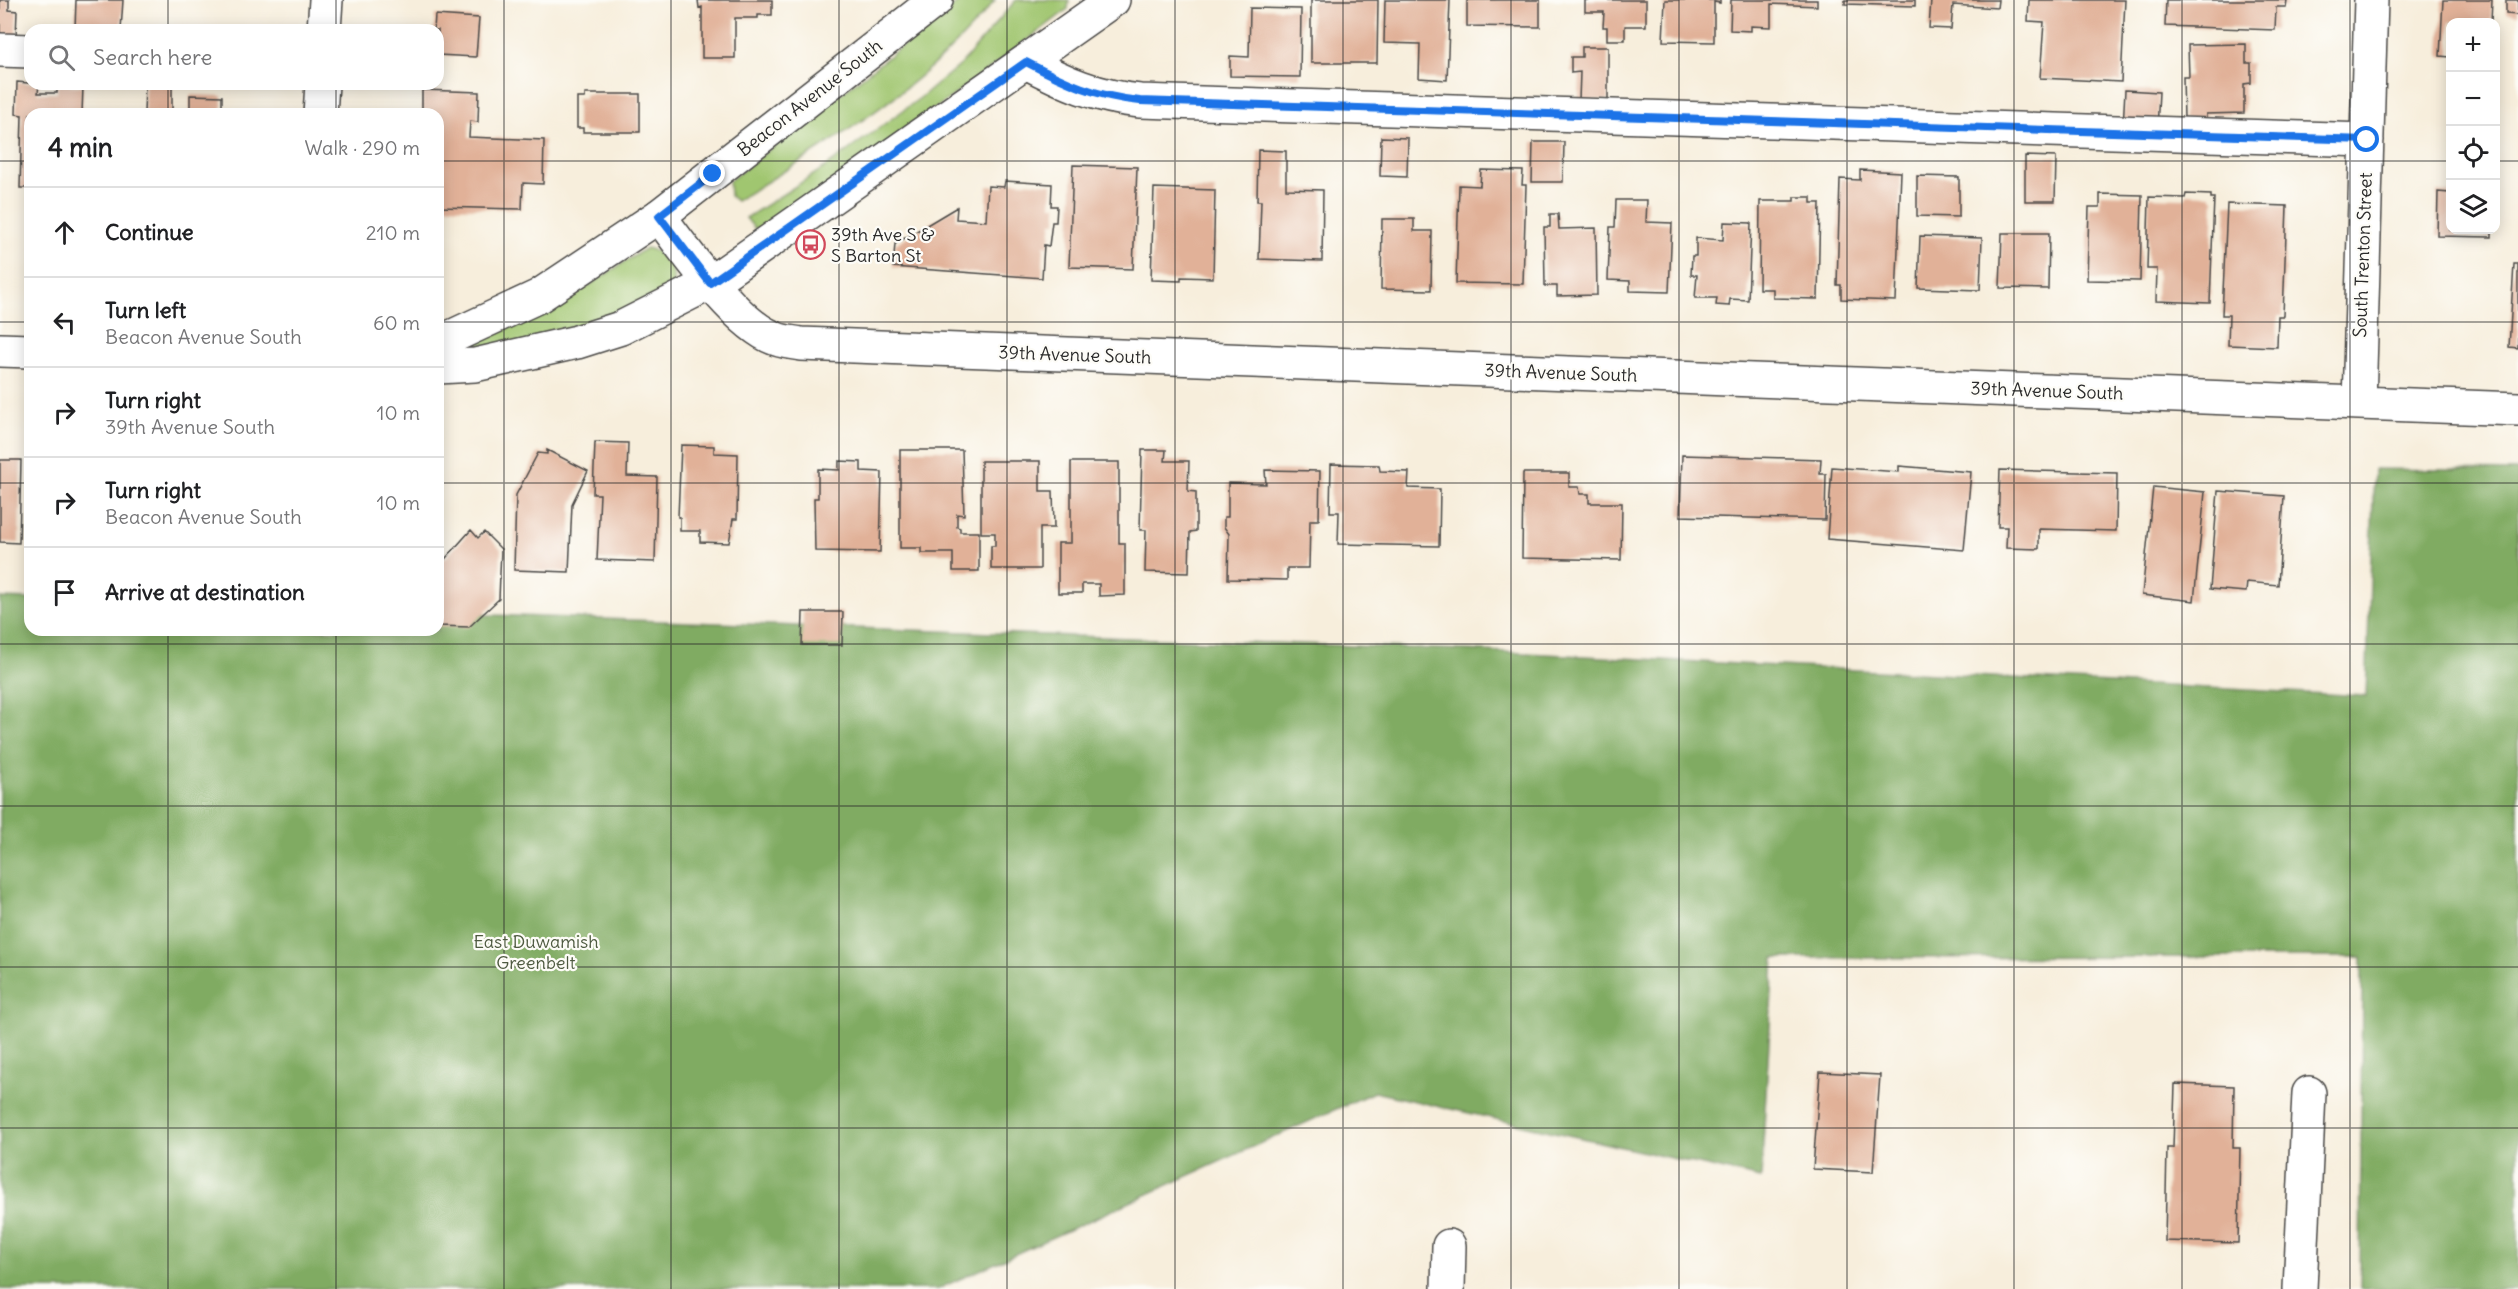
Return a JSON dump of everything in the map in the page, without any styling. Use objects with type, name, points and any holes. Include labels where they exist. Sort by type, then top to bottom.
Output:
[{"type":"street","points":[[324,24],[326,0]]},
{"type":"street","name":"Beacon Avenue South","points":[[444,340],[539,296],[659,216],[936,0]]},
{"type":"street","points":[[444,367],[475,364],[577,342],[621,328],[710,283],[1113,0]]},
{"type":"street","name":"South Trenton Street","points":[[2359,403],[2371,0]]},
{"type":"street","points":[[0,50],[24,51]]},
{"type":"street","points":[[1026,62],[1067,84],[1117,99],[1140,101],[2367,140]]},
{"type":"street","points":[[320,108],[322,90]]},
{"type":"street","name":"39th Avenue South","points":[[659,216],[710,283],[744,318],[772,338],[801,344],[2518,409]]},
{"type":"street","points":[[0,350],[24,351]]},
{"type":"street","points":[[2300,1289],[2309,1093]]},
{"type":"street","points":[[1448,1289],[1449,1246]]},
{"type":"green space","points":[[961,0],[995,0],[939,60],[875,112],[736,201],[730,196],[729,181]]},
{"type":"green space","points":[[1016,0],[1069,0],[1068,9],[972,82],[768,229],[754,228],[746,218],[824,168],[920,98],[961,64]]},
{"type":"green space","points":[[646,248],[659,253],[669,263],[673,275],[672,290],[584,328],[462,360],[454,346],[504,330],[563,302]]},
{"type":"green space","name":"East Duwamish Greenbelt","points":[[2374,469],[2518,471],[2518,1289],[2360,1289],[2362,957],[1774,958],[1761,1178],[1374,1092],[938,1289],[0,1289],[0,598],[24,599],[24,636],[444,636],[444,613],[1466,650],[2366,696]]},
{"type":"building","points":[[0,0],[9,0],[9,10],[17,11],[16,37],[0,36]]},
{"type":"building","points":[[76,0],[123,0],[121,24],[75,24]]},
{"type":"building","points":[[698,0],[772,0],[772,15],[758,15],[758,18],[735,18],[735,58],[702,58],[702,7],[699,8]]},
{"type":"building","points":[[1311,0],[1378,0],[1377,63],[1311,63]]},
{"type":"building","points":[[1385,0],[1450,0],[1447,80],[1419,78],[1420,44],[1384,43]]},
{"type":"building","points":[[1467,0],[1540,0],[1540,27],[1467,26]]},
{"type":"building","points":[[1585,0],[1646,0],[1646,26],[1625,26],[1625,40],[1607,40],[1607,27],[1603,27],[1604,12],[1585,12]]},
{"type":"building","points":[[1665,0],[1720,0],[1720,3],[1714,2],[1714,42],[1663,41]]},
{"type":"building","points":[[1731,0],[1817,0],[1817,6],[1771,4],[1771,27],[1751,26],[1751,31],[1730,30]]},
{"type":"building","points":[[1845,0],[1915,0],[1915,6],[1845,4]]},
{"type":"building","points":[[1931,0],[1998,0],[1997,8],[1953,5],[1951,29],[1929,28]]},
{"type":"building","points":[[2029,0],[2125,0],[2121,82],[2040,78],[2044,22],[2028,21]]},
{"type":"building","points":[[2166,0],[2287,0],[2286,7],[2276,7],[2275,30],[2165,26]]},
{"type":"building","points":[[2443,0],[2492,0],[2491,18],[2446,18],[2446,57],[2440,56]]},
{"type":"building","points":[[2506,0],[2518,0],[2518,15],[2506,14]]},
{"type":"building","points":[[1250,8],[1301,9],[1300,77],[1230,76],[1230,56],[1249,57]]},
{"type":"building","points":[[435,15],[479,18],[476,57],[444,55],[444,24],[434,24]]},
{"type":"building","points":[[2246,44],[2246,63],[2251,63],[2251,83],[2244,84],[2244,113],[2206,114],[2206,118],[2184,119],[2183,77],[2189,77],[2188,45]]},
{"type":"building","points":[[1582,47],[1608,47],[1608,100],[1579,100],[1580,72],[1571,73],[1571,57],[1582,57]]},
{"type":"building","points":[[17,82],[24,83],[24,90],[38,90],[38,93],[83,90],[82,108],[24,108],[24,188],[20,188],[22,115],[16,114]]},
{"type":"building","points":[[145,90],[172,90],[172,108],[144,108]]},
{"type":"building","points":[[422,90],[479,92],[478,122],[470,121],[469,137],[544,140],[543,184],[523,183],[522,209],[444,207],[444,108],[422,108]]},
{"type":"building","points":[[2125,90],[2159,92],[2157,129],[2123,127]]},
{"type":"building","points":[[585,94],[640,94],[640,132],[583,132],[583,128],[577,128],[577,98],[585,98]]},
{"type":"building","points":[[190,95],[222,96],[222,108],[190,108]]},
{"type":"building","points":[[1381,137],[1408,138],[1407,177],[1380,176]]},
{"type":"building","points":[[1533,142],[1564,142],[1563,182],[1532,182]]},
{"type":"building","points":[[1258,150],[1286,151],[1286,189],[1323,190],[1322,261],[1259,259],[1261,201],[1257,201]]},
{"type":"building","points":[[2025,156],[2056,157],[2055,201],[2025,201]]},
{"type":"building","points":[[1073,165],[1137,167],[1133,269],[1069,267]]},
{"type":"building","points":[[1481,170],[1523,171],[1522,185],[1526,185],[1523,284],[1456,283],[1459,185],[1480,186]]},
{"type":"building","points":[[1860,170],[1901,172],[1896,301],[1841,299],[1841,285],[1837,285],[1840,179],[1860,180]]},
{"type":"building","points":[[1917,176],[1959,177],[1959,217],[1917,216]]},
{"type":"building","points":[[1005,181],[1052,184],[1051,206],[1057,206],[1056,222],[1052,222],[1049,246],[1044,245],[1042,278],[893,267],[895,244],[957,207],[956,219],[986,221],[988,186],[1004,187]]},
{"type":"building","points":[[1154,188],[1215,190],[1213,278],[1181,277],[1181,281],[1151,280]]},
{"type":"building","points":[[2438,192],[2446,193],[2446,234],[2491,234],[2491,237],[2437,236]]},
{"type":"building","points":[[2100,194],[2142,195],[2140,281],[2087,280],[2089,207],[2100,207]]},
{"type":"building","points":[[2186,194],[2211,195],[2211,198],[2214,198],[2210,303],[2156,301],[2157,269],[2147,269],[2149,197],[2185,198]]},
{"type":"building","points":[[1794,197],[1811,197],[1811,203],[1820,203],[1818,299],[1773,298],[1773,289],[1759,289],[1760,201],[1794,201]]},
{"type":"building","points":[[1616,200],[1647,200],[1646,222],[1672,223],[1669,292],[1630,291],[1630,281],[1608,280],[1610,227],[1615,227]]},
{"type":"building","points":[[2227,204],[2287,206],[2283,316],[2278,316],[2277,347],[2228,345],[2229,315],[2222,315]]},
{"type":"building","points":[[1550,214],[1558,214],[1559,229],[1596,228],[1597,295],[1557,296],[1557,286],[1545,286],[1544,227],[1550,227]]},
{"type":"building","points":[[1382,219],[1414,219],[1414,231],[1432,231],[1431,290],[1381,289]]},
{"type":"building","points":[[1724,222],[1751,223],[1748,300],[1730,299],[1729,306],[1716,305],[1717,298],[1695,298],[1697,275],[1691,275],[1692,256],[1696,256],[1696,238],[1723,240]]},
{"type":"building","points":[[2002,233],[2049,233],[2048,289],[2000,288]]},
{"type":"building","points":[[1920,236],[1982,238],[1980,290],[1918,288]]},
{"type":"building","points":[[2514,264],[2518,264],[2518,348],[2509,347]]},
{"type":"building","points":[[595,442],[628,443],[627,476],[657,477],[655,562],[597,560],[600,494],[593,494]]},
{"type":"building","points":[[681,445],[714,446],[714,453],[738,454],[737,519],[733,519],[729,543],[700,542],[700,531],[680,531],[680,517],[678,517]]},
{"type":"building","points":[[547,450],[588,471],[572,504],[569,572],[514,570],[516,495],[538,453],[547,454]]},
{"type":"building","points":[[900,450],[962,450],[964,515],[957,514],[957,527],[960,528],[960,532],[979,532],[979,571],[953,571],[953,553],[921,553],[921,548],[900,548]]},
{"type":"building","points":[[1142,450],[1166,450],[1165,461],[1189,461],[1188,491],[1196,492],[1196,531],[1190,532],[1189,573],[1145,572],[1146,530],[1140,530]]},
{"type":"building","points":[[1682,455],[1821,459],[1820,474],[1826,474],[1825,520],[1680,516]]},
{"type":"building","points":[[0,460],[21,460],[19,543],[0,542]]},
{"type":"building","points":[[839,461],[861,462],[861,471],[882,472],[880,552],[815,551],[814,498],[818,498],[818,469],[839,470]]},
{"type":"building","points":[[981,461],[1040,461],[1040,491],[1053,491],[1054,528],[1040,528],[1040,569],[991,569],[991,546],[995,546],[995,533],[981,533]]},
{"type":"building","points":[[1071,462],[1119,462],[1119,543],[1125,543],[1125,595],[1099,596],[1099,584],[1082,584],[1082,593],[1058,593],[1058,543],[1071,543]]},
{"type":"building","points":[[1331,464],[1379,465],[1380,471],[1409,472],[1408,488],[1440,489],[1439,546],[1338,544],[1339,512],[1330,512]]},
{"type":"building","points":[[1899,466],[1971,472],[1964,550],[1827,539],[1832,467],[1899,472]]},
{"type":"building","points":[[1265,470],[1320,471],[1319,520],[1310,520],[1309,568],[1287,568],[1287,580],[1228,579],[1229,534],[1224,527],[1224,517],[1228,517],[1228,483],[1266,484]]},
{"type":"building","points":[[2000,470],[2117,473],[2116,531],[2039,529],[2039,549],[2006,548],[2007,527],[1998,527]]},
{"type":"building","points":[[1523,473],[1569,473],[1569,487],[1579,487],[1580,494],[1589,494],[1589,503],[1622,503],[1621,560],[1522,558]]},
{"type":"building","points":[[2153,487],[2205,492],[2194,601],[2142,595]]},
{"type":"building","points":[[2218,491],[2284,496],[2278,585],[2247,582],[2246,592],[2210,589]]},
{"type":"building","points":[[471,530],[478,538],[484,532],[501,549],[499,599],[469,627],[444,626],[445,559]]},
{"type":"building","points":[[803,612],[843,612],[842,645],[802,645]]},
{"type":"building","points":[[1820,1072],[1880,1075],[1873,1172],[1813,1169]]},
{"type":"building","points":[[2175,1084],[2234,1086],[2233,1148],[2240,1148],[2238,1243],[2165,1241],[2167,1148],[2173,1148]]},
{"type":"place","name":"39th Ave S & S Barton St","points":[[810,245]]},
{"type":"route","points":[[713,174],[659,216],[710,283],[1026,62],[1067,84],[1117,99],[1140,101],[2367,140]]}]
